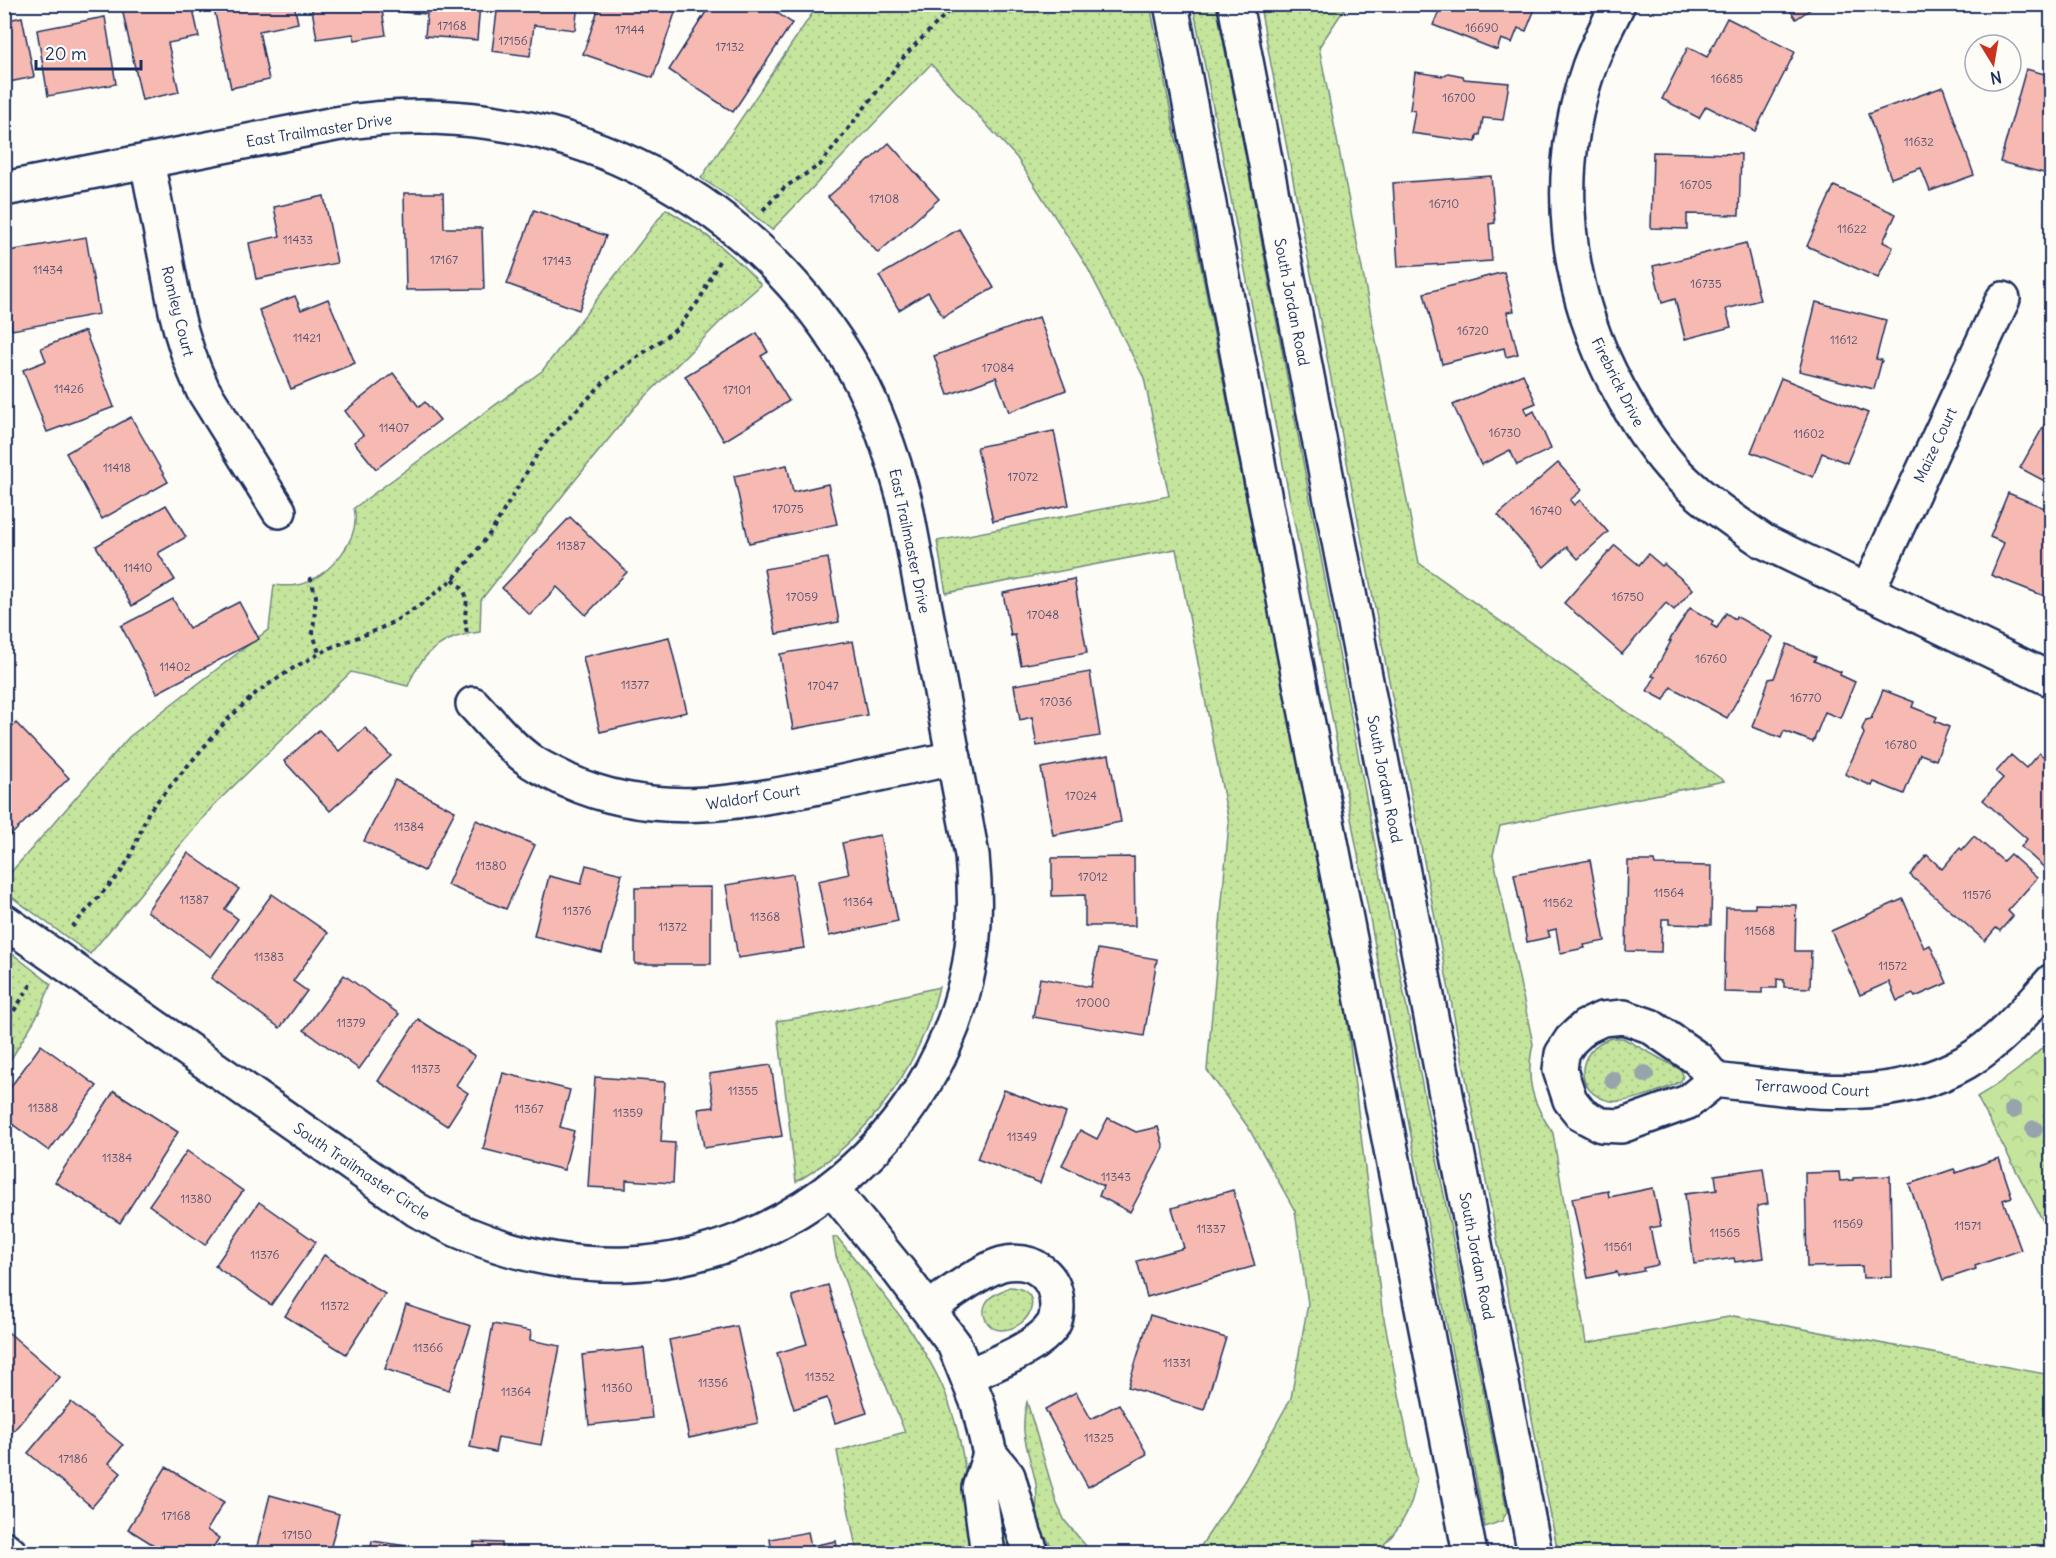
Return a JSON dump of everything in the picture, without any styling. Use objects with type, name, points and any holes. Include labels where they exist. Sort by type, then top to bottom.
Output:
[{"type":"street","points":[[1171,4],[1294,652],[1470,1554]]},
{"type":"street","name":"South Jordan Road","points":[[1235,4],[1535,1554]]},
{"type":"street","name":"Firebrick Drive","points":[[1618,4],[1599,42],[1587,75],[1576,120],[1569,175],[1568,212],[1579,291],[1588,322],[1605,363],[1645,433],[1671,467],[1729,518],[1763,541],[2052,680]]},
{"type":"street","name":"East Trailmaster Drive","points":[[4,189],[356,121],[400,117],[461,118],[543,131],[633,164],[699,201],[750,243],[794,285],[828,329],[855,371],[890,450],[905,502],[972,855],[974,876],[973,937],[966,980],[960,1003],[941,1052],[921,1090],[891,1130],[832,1189]]},
{"type":"street","name":"Romley Court","points":[[147,161],[171,289],[187,352],[203,390],[279,511]]},
{"type":"street","name":"Maize Court","points":[[1867,592],[2003,299]]},
{"type":"street","name":"Waldorf Court","points":[[474,704],[512,746],[533,763],[581,786],[636,801],[695,805],[759,799],[954,758]]},
{"type":"street","name":"South Trailmaster Circle","points":[[4,921],[417,1210],[457,1230],[505,1249],[578,1263],[631,1264],[676,1258],[730,1244],[757,1233],[832,1189]]},
{"type":"street","name":"Terrawood Court","points":[[1715,1080],[1839,1092],[1878,1091],[1916,1083],[1966,1062],[1987,1047],[2012,1025],[2052,981]]},
{"type":"street","points":[[832,1189],[954,1344],[978,1404],[990,1454],[1008,1476],[1032,1554]]},
{"type":"street","points":[[928,1309],[1001,1265],[1020,1262],[1033,1266],[1046,1274],[1054,1285],[1057,1311],[1054,1323],[1042,1337],[968,1376]]},
{"type":"street","points":[[988,1554],[979,1488],[990,1454]]},
{"type":"street","points":[[4,1548],[12,1554]]},
{"type":"path","points":[[760,213],[785,187],[820,165],[907,53],[956,4]]},
{"type":"path","points":[[69,931],[121,872],[134,848],[149,811],[211,737],[257,692],[295,667],[319,653],[397,620],[453,579],[486,539],[538,453],[552,435],[607,379],[678,328],[700,299],[722,257]]},
{"type":"path","points":[[310,577],[316,596],[313,633],[319,653]]},
{"type":"path","points":[[453,579],[464,590],[467,599],[465,616],[467,637]]},
{"type":"path","points":[[4,1026],[35,979]]},
{"type":"green space","points":[[818,5],[1150,5],[1346,1012],[1382,1309],[1416,1480],[1412,1501],[1403,1520],[1391,1537],[1375,1553],[1196,1553],[1245,1480],[1291,1398],[1308,1304],[1295,1211],[1248,1127],[1207,1070],[1229,823],[1176,549],[946,593],[937,541],[1169,496],[1144,378],[1086,265],[1017,158],[931,64],[772,230],[740,204],[701,178]]},
{"type":"green space","points":[[1193,5],[1216,5],[1385,898],[1507,1512],[1502,1521],[1485,1527],[1316,633]]},
{"type":"green space","points":[[1268,5],[1347,5],[1319,47],[1419,563],[1724,781],[1500,826],[1493,855],[1533,1044],[1530,1080],[1535,1101],[1553,1133],[1586,1343],[1734,1316],[2051,1375],[2051,1553],[1558,1553],[1261,12],[1269,10]]},
{"type":"green space","points":[[666,209],[717,243],[761,285],[729,313],[634,408],[567,490],[481,600],[480,632],[456,637],[436,647],[420,663],[408,686],[351,672],[213,806],[90,954],[5,892],[5,879],[129,737],[269,629],[274,585],[299,585],[323,573],[341,555],[348,544],[355,520],[354,508],[542,371]]},
{"type":"green space","points":[[5,948],[51,984],[40,1011],[5,1069]]},
{"type":"green space","points":[[939,987],[919,1045],[887,1099],[846,1145],[822,1165],[796,1182],[777,1021],[829,1013]]},
{"type":"green space","points":[[1611,1038],[1623,1038],[1681,1070],[1683,1076],[1681,1081],[1657,1092],[1626,1100],[1611,1101],[1598,1097],[1589,1090],[1584,1081],[1585,1061],[1590,1052],[1599,1044]]},
{"type":"green space","points":[[2051,1038],[2051,1236],[1977,1097],[2017,1070]]},
{"type":"green space","points":[[837,1237],[905,1323],[939,1379],[960,1442],[977,1553],[857,1553],[837,1451],[905,1432],[855,1310],[836,1256],[833,1238]]},
{"type":"green space","points":[[1009,1287],[1021,1289],[1028,1294],[1031,1308],[1021,1323],[1012,1328],[996,1329],[985,1319],[984,1309],[991,1297]]},
{"type":"green space","points":[[1027,1402],[1057,1504],[1065,1521],[1095,1553],[1057,1553],[1039,1526],[1036,1484],[1024,1434]]},
{"type":"green space","points":[[993,1483],[1019,1553],[1000,1553]]},
{"type":"building","points":[[121,4],[192,4],[199,37],[168,43],[179,92],[142,100]]},
{"type":"building","points":[[213,4],[294,4],[298,23],[259,31],[269,80],[231,88]]},
{"type":"building","points":[[311,4],[381,4],[386,35],[355,40],[353,34],[317,39]]},
{"type":"building","points":[[403,4],[480,4],[477,40],[425,36],[427,14],[402,12]]},
{"type":"building","points":[[498,4],[578,4],[575,30],[534,25],[530,56],[492,51]]},
{"type":"building","points":[[600,4],[678,4],[653,78],[583,54]]},
{"type":"building","points":[[711,4],[764,4],[792,23],[733,112],[669,70]]},
{"type":"building","points":[[1442,4],[1537,4],[1526,31],[1518,28],[1512,43],[1501,39],[1497,50],[1433,25]]},
{"type":"building","points":[[1786,4],[1818,4],[1796,19]]},
{"type":"building","points":[[22,17],[34,77],[4,83],[4,21]]},
{"type":"building","points":[[105,17],[116,84],[48,96],[37,30]]},
{"type":"building","points":[[1727,18],[1795,52],[1755,131],[1706,106],[1699,118],[1662,99],[1688,47],[1707,57]]},
{"type":"building","points":[[2026,69],[2052,76],[2052,175],[2000,162],[2019,93],[2023,93]]},
{"type":"building","points":[[1415,72],[1443,76],[1448,73],[1463,76],[1464,79],[1509,83],[1503,120],[1483,118],[1480,135],[1477,135],[1476,142],[1411,133],[1415,111],[1410,110]]},
{"type":"building","points":[[1943,87],[1974,175],[1930,191],[1921,168],[1891,178],[1868,114]]},
{"type":"building","points":[[889,143],[939,199],[878,253],[828,197]]},
{"type":"building","points":[[1653,152],[1741,154],[1739,215],[1687,214],[1687,229],[1651,228]]},
{"type":"building","points":[[1491,176],[1495,223],[1489,224],[1492,261],[1398,267],[1393,183]]},
{"type":"building","points":[[1834,186],[1896,214],[1883,242],[1893,247],[1878,278],[1807,246]]},
{"type":"building","points":[[404,193],[443,193],[444,228],[482,228],[484,289],[406,290]]},
{"type":"building","points":[[324,196],[337,263],[256,279],[249,243],[280,236],[274,207]]},
{"type":"building","points":[[534,210],[606,236],[579,310],[507,284]]},
{"type":"building","points":[[959,229],[994,288],[943,317],[928,292],[899,310],[879,276]]},
{"type":"building","points":[[86,237],[99,314],[12,330],[4,286],[4,252]]},
{"type":"building","points":[[1746,243],[1760,300],[1726,309],[1731,327],[1685,339],[1675,299],[1662,303],[1653,266]]},
{"type":"building","points":[[1504,272],[1514,311],[1507,312],[1518,354],[1506,357],[1504,348],[1442,364],[1424,293]]},
{"type":"building","points":[[295,296],[301,310],[328,299],[355,363],[291,389],[259,310]]},
{"type":"building","points":[[1816,302],[1886,320],[1876,359],[1882,360],[1874,389],[1799,371]]},
{"type":"building","points":[[1039,317],[1066,390],[1009,412],[996,377],[948,395],[934,356]]},
{"type":"building","points":[[85,331],[114,407],[47,432],[23,370],[46,361],[41,348]]},
{"type":"building","points":[[757,333],[768,352],[761,356],[789,401],[724,441],[685,376]]},
{"type":"building","points":[[393,373],[419,407],[425,402],[440,420],[376,469],[354,442],[363,435],[345,411]]},
{"type":"building","points":[[1523,374],[1536,403],[1524,408],[1527,415],[1534,411],[1551,449],[1517,465],[1510,450],[1481,465],[1453,405]]},
{"type":"building","points":[[1781,378],[1868,413],[1847,463],[1822,453],[1813,477],[1751,452]]},
{"type":"building","points":[[2052,411],[2052,485],[2020,468]]},
{"type":"building","points":[[131,417],[168,482],[102,519],[66,453]]},
{"type":"building","points":[[1054,431],[1069,505],[993,521],[977,447]]},
{"type":"building","points":[[1558,463],[1582,490],[1570,500],[1574,505],[1580,500],[1608,532],[1578,559],[1567,547],[1544,567],[1498,515]]},
{"type":"building","points":[[787,465],[793,492],[828,484],[837,524],[749,543],[734,476]]},
{"type":"building","points":[[2008,493],[2052,511],[2052,599],[1991,575],[2004,543],[1990,537]]},
{"type":"building","points":[[166,505],[186,537],[158,553],[175,580],[132,606],[96,546]]},
{"type":"building","points":[[570,517],[627,572],[586,615],[557,587],[530,615],[502,588]]},
{"type":"building","points":[[1615,545],[1639,565],[1648,554],[1662,566],[1664,564],[1693,589],[1674,610],[1666,603],[1622,654],[1564,603]]},
{"type":"building","points":[[828,558],[839,622],[776,634],[764,569]]},
{"type":"building","points":[[1074,579],[1087,653],[1021,665],[1015,635],[1011,636],[1003,593]]},
{"type":"building","points":[[173,599],[189,628],[239,602],[259,639],[157,693],[121,626]]},
{"type":"building","points":[[1690,608],[1713,621],[1711,625],[1717,628],[1726,613],[1735,619],[1736,616],[1773,637],[1727,718],[1671,687],[1664,700],[1647,691],[1655,677],[1652,676],[1671,641],[1669,641]]},
{"type":"building","points":[[669,637],[687,712],[600,732],[583,657]]},
{"type":"building","points":[[853,641],[867,715],[793,729],[780,654]]},
{"type":"building","points":[[1787,644],[1816,657],[1814,661],[1841,672],[1840,675],[1855,682],[1840,718],[1825,712],[1813,742],[1784,731],[1781,738],[1753,727],[1769,679],[1774,678]]},
{"type":"building","points":[[1090,672],[1100,736],[1037,746],[1032,717],[1020,720],[1014,685]]},
{"type":"building","points":[[1883,690],[1914,702],[1912,707],[1937,717],[1935,721],[1949,727],[1936,760],[1920,754],[1904,794],[1874,782],[1872,786],[1845,774],[1864,734],[1862,729],[1866,720],[1871,719]]},
{"type":"building","points":[[16,723],[69,778],[8,838],[4,834],[4,734]]},
{"type":"building","points":[[365,728],[391,756],[330,811],[284,761],[319,730],[339,751]]},
{"type":"building","points":[[2039,753],[2052,763],[2052,867],[2048,871],[2021,847],[2027,839],[1983,800],[2003,778],[1996,772],[2011,755],[2026,768]]},
{"type":"building","points":[[1109,755],[1121,822],[1053,835],[1041,768]]},
{"type":"building","points":[[395,780],[455,811],[424,871],[364,841]]},
{"type":"building","points":[[476,820],[535,845],[506,909],[447,885]]},
{"type":"building","points":[[880,835],[898,921],[829,936],[818,881],[849,874],[842,843]]},
{"type":"building","points":[[1974,836],[2003,861],[2010,854],[2037,878],[2008,911],[2013,916],[2000,931],[1996,928],[1985,941],[1910,875],[1927,855],[1942,869]]},
{"type":"building","points":[[188,853],[239,889],[225,909],[238,919],[211,957],[147,911]]},
{"type":"building","points":[[1134,857],[1135,926],[1085,926],[1085,895],[1052,896],[1052,858]]},
{"type":"building","points":[[1590,860],[1605,941],[1560,953],[1556,929],[1548,931],[1550,937],[1527,942],[1514,874]]},
{"type":"building","points":[[1628,861],[1654,861],[1655,865],[1712,866],[1711,925],[1669,924],[1669,919],[1662,919],[1661,952],[1626,951]]},
{"type":"building","points":[[586,865],[622,874],[602,953],[534,936],[549,876],[581,884]]},
{"type":"building","points":[[793,874],[804,948],[738,958],[726,885]]},
{"type":"building","points":[[711,887],[711,964],[635,964],[635,888]]},
{"type":"building","points":[[272,894],[328,933],[293,981],[307,991],[280,1028],[211,978]]},
{"type":"building","points":[[1903,899],[1924,948],[1930,945],[1947,983],[1915,997],[1913,994],[1897,1001],[1889,982],[1860,995],[1831,931]]},
{"type":"building","points":[[1755,904],[1796,905],[1795,951],[1811,951],[1810,988],[1784,987],[1784,980],[1777,979],[1777,988],[1762,988],[1762,993],[1724,992],[1726,908],[1755,908]]},
{"type":"building","points":[[1098,949],[1157,959],[1144,1036],[1033,1017],[1040,978],[1091,987]]},
{"type":"building","points":[[344,975],[399,1014],[359,1069],[304,1030]]},
{"type":"building","points":[[418,1019],[475,1056],[456,1085],[468,1093],[447,1126],[378,1081]]},
{"type":"building","points":[[41,1045],[97,1086],[49,1151],[4,1118],[4,1096]]},
{"type":"building","points":[[771,1065],[782,1136],[704,1148],[698,1109],[714,1107],[709,1074]]},
{"type":"building","points":[[503,1073],[570,1090],[560,1127],[574,1131],[564,1170],[483,1149]]},
{"type":"building","points":[[595,1077],[665,1082],[661,1142],[675,1143],[673,1183],[626,1180],[626,1189],[588,1187]]},
{"type":"building","points":[[1004,1090],[1066,1113],[1040,1183],[977,1159]]},
{"type":"building","points":[[114,1091],[178,1132],[120,1223],[55,1182]]},
{"type":"building","points":[[1108,1118],[1136,1132],[1158,1127],[1164,1148],[1130,1212],[1099,1196],[1103,1186],[1062,1165],[1080,1130],[1097,1139]]},
{"type":"building","points":[[187,1151],[243,1191],[205,1245],[149,1205]]},
{"type":"building","points":[[1999,1158],[2012,1197],[2003,1200],[2021,1250],[1943,1280],[1909,1184],[1954,1169],[1956,1173]]},
{"type":"building","points":[[1763,1168],[1768,1204],[1757,1206],[1764,1258],[1735,1262],[1734,1258],[1694,1264],[1685,1194],[1717,1190],[1715,1175]]},
{"type":"building","points":[[1839,1172],[1840,1181],[1890,1176],[1892,1277],[1863,1278],[1862,1266],[1807,1267],[1805,1173]]},
{"type":"building","points":[[1653,1188],[1661,1226],[1650,1228],[1658,1265],[1643,1268],[1644,1271],[1618,1276],[1617,1272],[1588,1278],[1572,1198],[1608,1191],[1609,1197]]},
{"type":"building","points":[[1233,1190],[1255,1266],[1147,1297],[1137,1261],[1184,1248],[1172,1208]]},
{"type":"building","points":[[259,1202],[316,1242],[271,1305],[215,1266]]},
{"type":"building","points":[[324,1255],[385,1294],[346,1354],[285,1316]]},
{"type":"building","points":[[828,1285],[867,1413],[835,1423],[827,1398],[794,1409],[777,1353],[807,1344],[792,1296]]},
{"type":"building","points":[[406,1305],[471,1326],[449,1390],[385,1369]]},
{"type":"building","points":[[1150,1315],[1226,1338],[1204,1410],[1128,1387]]},
{"type":"building","points":[[493,1324],[531,1331],[530,1340],[560,1346],[541,1445],[498,1437],[495,1452],[470,1447]]},
{"type":"building","points":[[737,1326],[758,1423],[689,1438],[669,1340]]},
{"type":"building","points":[[8,1332],[60,1377],[9,1436],[4,1432],[4,1336]]},
{"type":"building","points":[[644,1348],[652,1418],[589,1425],[582,1355]]},
{"type":"building","points":[[1076,1392],[1091,1419],[1119,1404],[1147,1454],[1088,1487],[1045,1409]]},
{"type":"building","points":[[71,1402],[123,1445],[109,1463],[121,1473],[92,1507],[28,1453]]},
{"type":"building","points":[[166,1467],[224,1502],[207,1530],[219,1538],[209,1554],[168,1554],[128,1529]]},
{"type":"building","points":[[270,1495],[339,1514],[329,1554],[255,1554]]},
{"type":"building","points":[[808,1532],[811,1546],[836,1541],[838,1554],[772,1554],[770,1539]]},
{"type":"building","points":[[372,1541],[448,1552],[448,1554],[370,1554]]},
{"type":"building","points":[[474,1542],[502,1543],[502,1554],[474,1554]]}]
